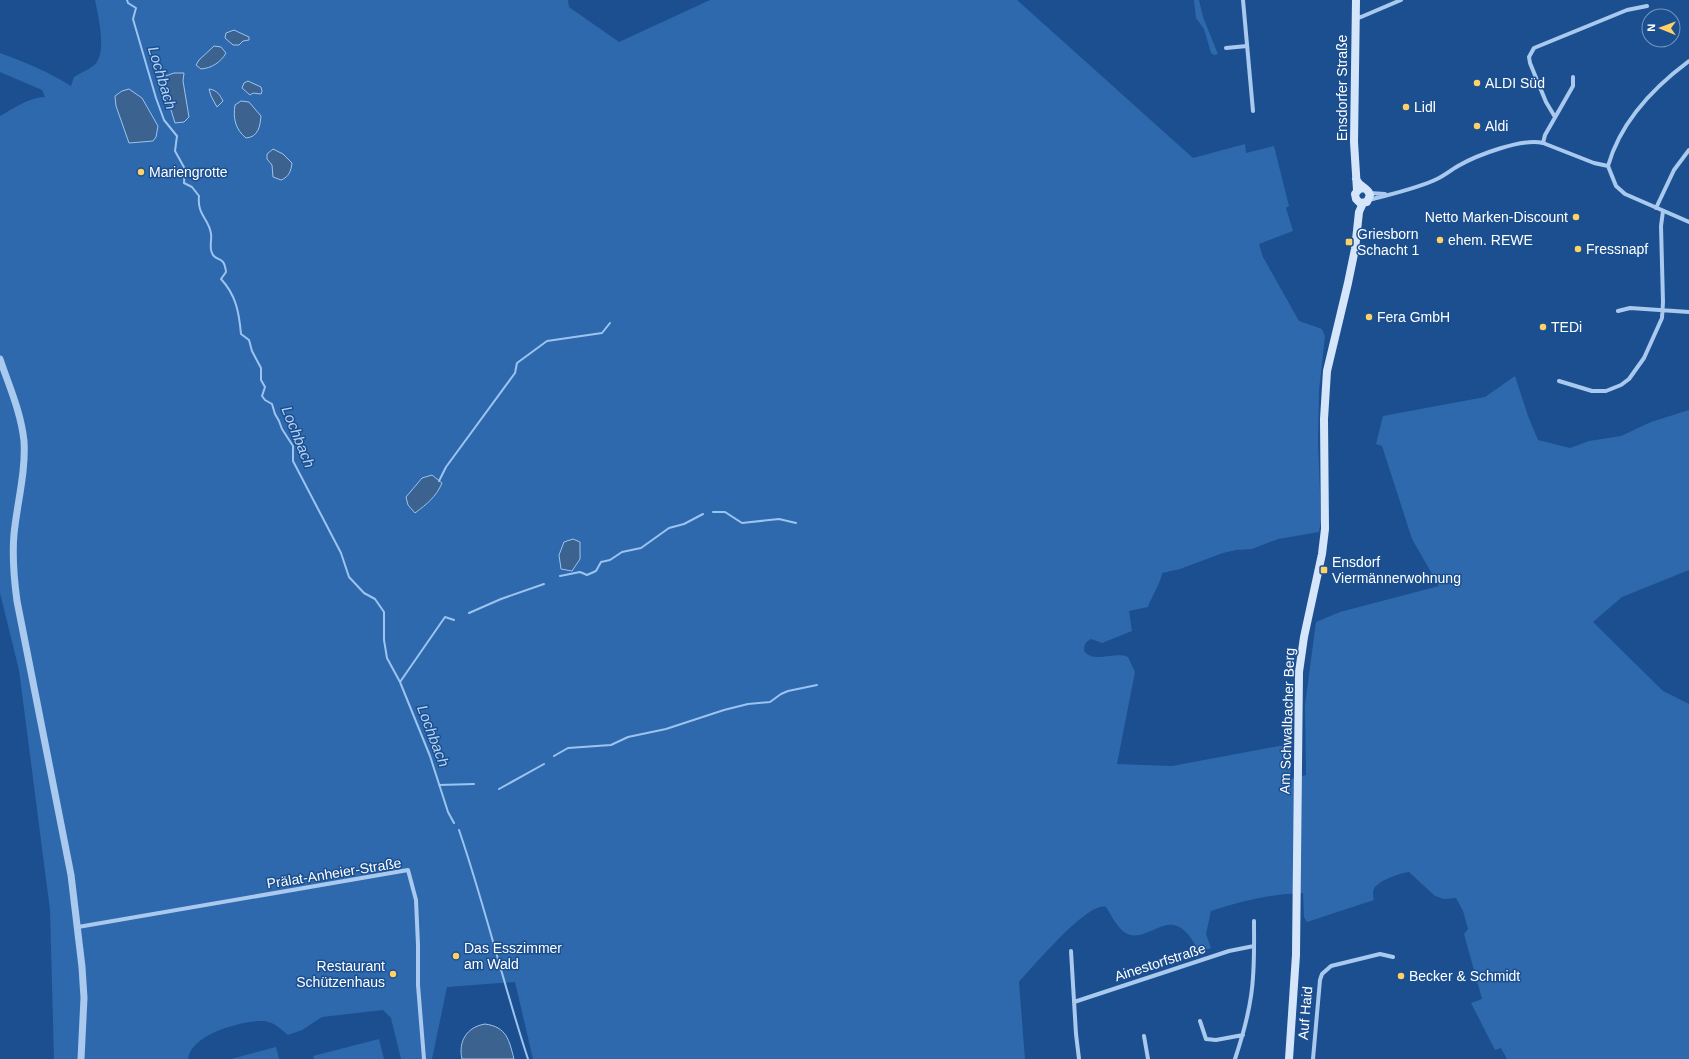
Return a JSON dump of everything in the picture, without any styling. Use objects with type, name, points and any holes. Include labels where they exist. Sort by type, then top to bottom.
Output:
[{"type":"main road","name":"Ensdorfer Straße","points":[[1356,0],[1354,142],[1356,177],[1363,196]]},
{"type":"main road","name":"Am Schwalbacher Berg","points":[[1289,1059],[1296,955],[1299,672],[1304,637],[1322,554],[1325,529],[1325,386],[1330,355],[1355,249],[1357,224],[1363,196]]},
{"type":"street","points":[[1243,0],[1253,111]]},
{"type":"street","points":[[1355,18],[1361,17],[1401,0]]},
{"type":"street","points":[[1555,117],[1546,102],[1530,63],[1529,57],[1531,52],[1539,45],[1627,10],[1647,6]]},
{"type":"street","points":[[1226,48],[1247,46]]},
{"type":"street","points":[[1689,61],[1661,84],[1635,113],[1618,141],[1608,166],[1612,178],[1619,190],[1632,198],[1689,222]]},
{"type":"street","points":[[1543,143],[1545,135],[1572,86],[1574,76]]},
{"type":"street","points":[[1363,196],[1393,194],[1439,179],[1466,162],[1513,144],[1536,141],[1594,163],[1608,166]]},
{"type":"street","points":[[1656,208],[1674,170],[1689,150]]},
{"type":"street","points":[[1363,196],[1393,194]]},
{"type":"street","points":[[1559,381],[1599,392],[1614,389],[1622,385],[1644,358],[1659,325],[1663,310],[1661,226],[1663,211]]},
{"type":"street","points":[[1618,310],[1630,308],[1689,312]]},
{"type":"street","points":[[0,359],[18,409],[24,442],[24,458],[13,549],[13,566],[17,601],[71,875],[78,927],[84,998],[81,1059]]},
{"type":"street","name":"Prälat-Anheier-Straße","points":[[78,927],[408,870],[416,900],[418,985],[424,1059]]},
{"type":"street","points":[[1235,1059],[1243,1035],[1251,996],[1254,921]]},
{"type":"street","name":"Ainestorfstraße","points":[[1074,1002],[1229,951],[1254,946]]},
{"type":"street","points":[[1071,951],[1079,1059]]},
{"type":"street","name":"Auf Haid","points":[[1313,1059],[1320,980],[1322,974],[1331,966],[1380,954],[1393,957]]},
{"type":"street","points":[[1200,1021],[1206,1040],[1216,1040],[1243,1035]]},
{"type":"street","points":[[1144,1036],[1148,1059]]},
{"type":"shaded area","points":[[95,0],[568,0],[569,7],[619,42],[710,0],[1017,0],[1193,158],[1245,144],[1246,153],[1274,146],[1289,206],[1286,208],[1293,231],[1259,244],[1263,257],[1299,321],[1322,329],[1325,336],[1319,390],[1318,443],[1321,520],[1319,532],[1278,539],[1252,549],[1223,553],[1180,569],[1162,573],[1148,607],[1129,611],[1132,631],[1102,643],[1091,639],[1086,643],[1084,651],[1093,657],[1117,655],[1128,657],[1135,672],[1117,764],[1172,766],[1290,744],[1291,779],[1306,775],[1305,705],[1316,622],[1340,612],[1439,586],[1412,539],[1382,446],[1376,444],[1383,416],[1485,397],[1515,376],[1528,416],[1538,440],[1570,448],[1589,441],[1621,436],[1651,422],[1689,410],[1689,570],[1622,597],[1593,622],[1663,691],[1689,704],[1689,1059],[1507,1059],[1501,1048],[1495,1050],[1471,1003],[1482,999],[1464,934],[1468,929],[1463,911],[1456,898],[1444,899],[1435,896],[1409,872],[1391,877],[1378,884],[1373,890],[1374,900],[1307,922],[1304,917],[1303,893],[1256,899],[1211,911],[1206,934],[1211,948],[1199,952],[1189,935],[1179,927],[1170,925],[1143,934],[1134,935],[1121,930],[1106,907],[1098,908],[1074,924],[1019,982],[1025,1059],[533,1059],[515,982],[447,987],[432,1059],[401,1059],[391,1018],[383,1010],[322,1017],[302,1030],[288,1035],[274,1024],[264,1021],[255,1021],[232,1026],[219,1030],[198,1042],[191,1050],[188,1059],[54,1059],[50,910],[19,670],[0,593],[0,116],[27,101],[45,97],[42,90],[0,72],[0,53],[37,68],[71,86],[74,77],[95,64],[100,56],[101,40]],"holes":[[[146,104],[158,126],[153,141],[130,143],[116,106]],[[432,475],[442,483],[431,500],[415,513],[408,505]]]},
{"type":"shaded area","points":[[1194,0],[1199,0],[1203,17],[1218,54],[1214,55],[1211,53],[1204,29],[1196,18]]},
{"type":"shaded area","points":[[379,1039],[384,1059],[314,1059],[313,1056]]},
{"type":"shaded area","points":[[276,1047],[279,1059],[231,1059]]},
{"type":"water","points":[[234,30],[249,37],[249,40],[243,41],[239,45],[233,45],[225,38],[226,33]]},
{"type":"water","points":[[214,46],[221,47],[226,53],[216,64],[201,69],[196,65],[199,60]]},
{"type":"water","points":[[174,73],[184,73],[183,81],[189,117],[184,122],[175,123],[168,100],[157,79]]},
{"type":"water","points":[[248,81],[261,87],[261,94],[253,93],[250,95],[242,88],[244,83]]},
{"type":"water","points":[[129,89],[142,98],[158,126],[156,137],[153,141],[129,143],[116,106],[115,96],[122,91]]},
{"type":"water","points":[[209,89],[218,93],[223,101],[217,107],[211,96]]},
{"type":"water","points":[[241,101],[249,102],[261,116],[259,128],[256,134],[246,138],[237,127],[234,114],[235,105]]},
{"type":"water","points":[[273,149],[283,154],[292,163],[289,173],[281,180],[273,177],[272,165],[267,159],[267,154]]},
{"type":"water","points":[[432,475],[442,483],[431,500],[415,513],[408,505],[406,497],[422,478]]},
{"type":"water","points":[[573,539],[580,542],[580,559],[572,571],[561,569],[559,555],[564,542]]},
{"type":"water","points":[[485,1024],[503,1031],[508,1040],[514,1059],[462,1059],[461,1046],[465,1036],[473,1028]]},
{"type":"waterway","name":"Lochbach","points":[[127,0],[128,3],[136,8],[133,19],[164,120],[177,136],[175,151],[185,169],[184,183],[192,187],[199,196],[201,213],[210,229],[211,251],[216,258],[224,263],[225,266],[226,272],[221,279],[230,291],[236,304],[241,334],[249,340],[252,351],[261,368],[261,380],[265,387],[262,396],[265,400],[272,404],[282,429],[293,446],[293,461],[341,553],[349,577],[364,593],[375,599],[384,612],[384,640],[387,658],[400,682],[430,756],[448,812],[454,823]]},
{"type":"waterway","points":[[439,481],[446,467],[515,373],[517,363],[547,341],[602,333],[610,323]]},
{"type":"waterway","points":[[713,512],[725,512],[742,523],[779,519],[796,523]]},
{"type":"waterway","points":[[560,576],[580,572],[587,575],[596,571],[601,562],[610,560],[622,552],[641,548],[669,528],[684,524],[703,514]]},
{"type":"waterway","points":[[469,613],[501,599],[544,584]]},
{"type":"waterway","points":[[400,682],[445,617],[454,620]]},
{"type":"waterway","points":[[554,756],[568,748],[611,745],[628,737],[666,729],[724,710],[748,704],[770,702],[788,691],[817,685]]},
{"type":"waterway","points":[[499,789],[544,764]]},
{"type":"waterway","points":[[439,785],[474,784]]},
{"type":"waterway","name":"Lochbach","points":[[459,830],[528,1059]]},
{"type":"place","name":"ALDI Süd","points":[[1477,83]]},
{"type":"place","name":"Lidl","points":[[1406,107]]},
{"type":"place","name":"Aldi","points":[[1477,126]]},
{"type":"place","name":"Mariengrotte","points":[[141,172]]},
{"type":"place","name":"Netto Marken-Discount","points":[[1576,217]]},
{"type":"place","name":"ehem. REWE","points":[[1440,240]]},
{"type":"place","name":"Griesborn Schacht 1","points":[[1349,242]]},
{"type":"place","name":"Fressnapf","points":[[1578,249]]},
{"type":"place","name":"Fera GmbH","points":[[1369,317]]},
{"type":"place","name":"TEDi","points":[[1543,327]]},
{"type":"place","name":"Ensdorf Viermännerwohnung","points":[[1324,570]]},
{"type":"place","name":"Das Esszimmer am Wald","points":[[456,956]]},
{"type":"place","name":"Restaurant Schützenhaus","points":[[393,974]]},
{"type":"place","name":"Becker & Schmidt","points":[[1401,976]]}]
